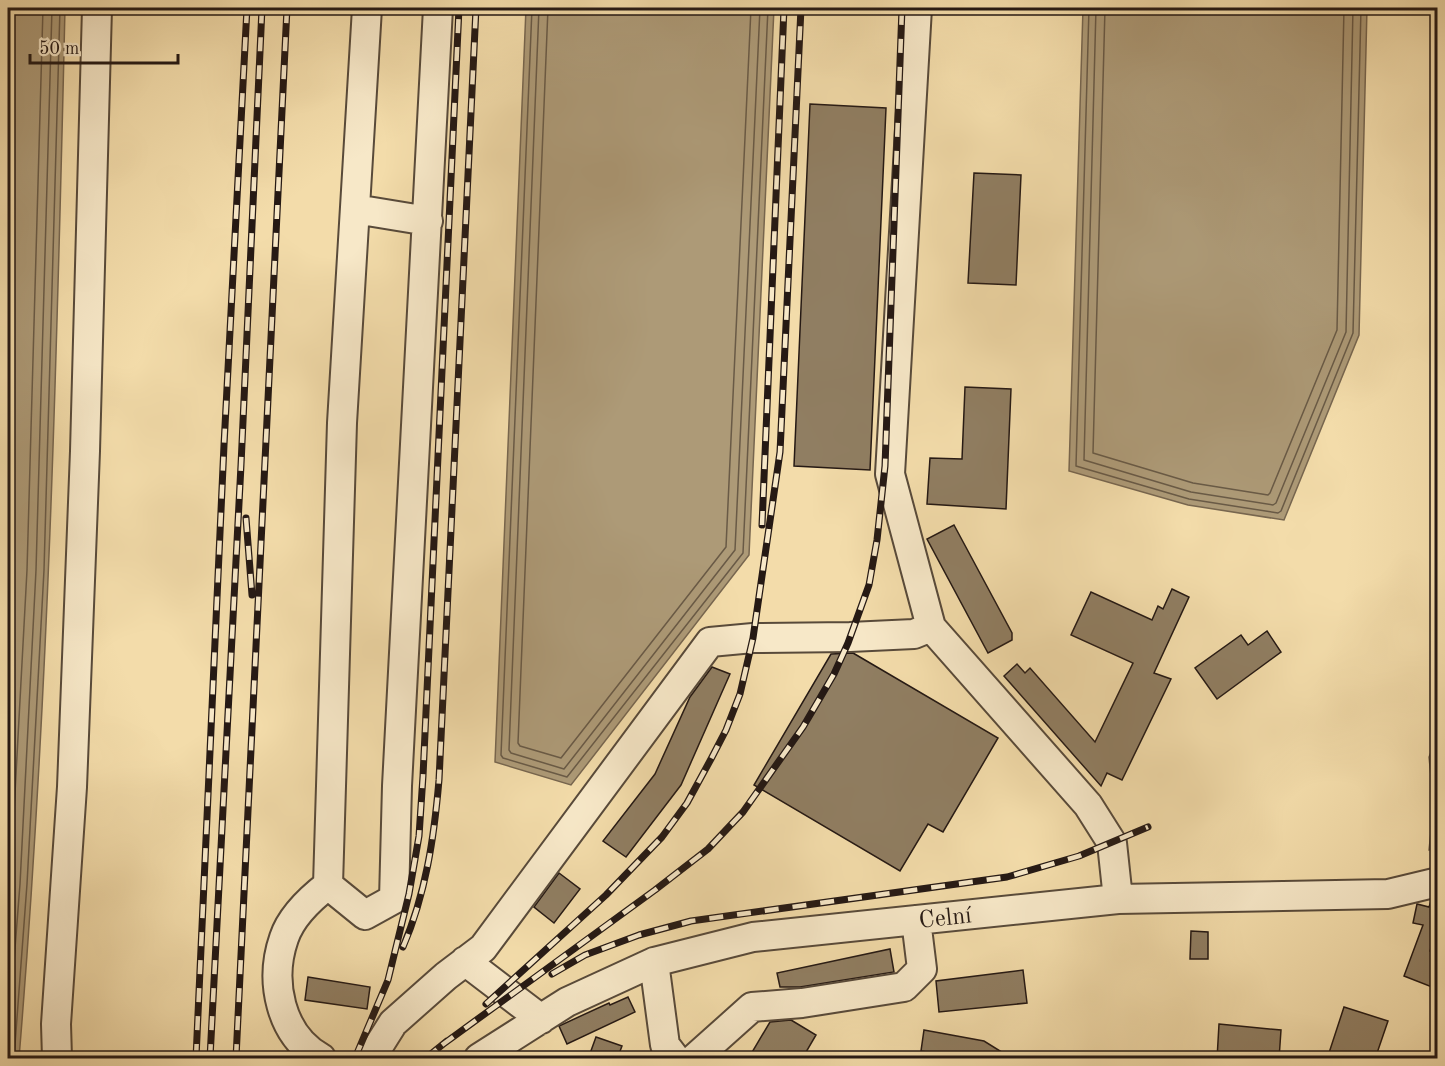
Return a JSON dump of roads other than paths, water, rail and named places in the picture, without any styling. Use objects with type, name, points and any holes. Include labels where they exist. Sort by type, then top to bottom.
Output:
[{"type":"lane","points":[[57,1059],[56,1024],[72,787],[85,450],[97,8]]},
{"type":"lane","points":[[321,1059],[303,1046],[288,1025],[280,1002],[278,966],[284,937],[307,902],[328,885],[342,423],[367,8]]},
{"type":"lane","points":[[328,885],[365,915],[394,899],[397,786],[438,8]]},
{"type":"lane","points":[[917,8],[890,474],[931,627],[1088,805],[1112,843],[1118,899]]},
{"type":"lane","points":[[355,209],[428,221]]},
{"type":"lane","points":[[371,1059],[393,1023],[446,976],[483,948],[710,642],[753,638],[914,634],[931,627]]},
{"type":"lane","name":"Celní","points":[[479,1059],[567,1002],[654,962],[753,937],[1118,899],[1388,894],[1437,882]]},
{"type":"lane","points":[[695,1059],[752,1007],[802,1003],[904,987],[922,969],[916,920]]},
{"type":"lane","points":[[465,961],[541,1019]]},
{"type":"lane","points":[[654,962],[665,1045],[675,1059]]},
{"type":"water","points":[[8,8],[65,8],[50,533],[37,796],[19,1058],[8,1058]]},
{"type":"water","points":[[526,8],[774,8],[749,555],[571,785],[495,762]]},
{"type":"water","points":[[1083,8],[1367,8],[1359,335],[1284,520],[1188,505],[1069,471]]},
{"type":"railway","points":[[196,1058],[247,8]]},
{"type":"railway","points":[[210,1058],[262,8]]},
{"type":"railway","points":[[236,1058],[287,8]]},
{"type":"railway","points":[[355,1058],[388,980],[409,894],[419,836],[459,8]]},
{"type":"railway","points":[[403,947],[418,906],[428,865],[439,780],[476,8]]},
{"type":"railway","points":[[762,525],[784,8]]},
{"type":"railway","points":[[486,1004],[606,895],[662,837],[687,803],[726,730],[740,694],[753,638],[780,452],[801,8]]},
{"type":"railway","points":[[442,1045],[708,849],[743,812],[803,727],[834,674],[848,643],[869,585],[877,540],[885,466],[902,8]]},
{"type":"railway","points":[[246,518],[252,595]]},
{"type":"railway","points":[[552,974],[585,955],[639,935],[691,921],[1007,877],[1079,856],[1148,827]]},
{"type":"railway","points":[[426,1058],[447,1041]]}]
